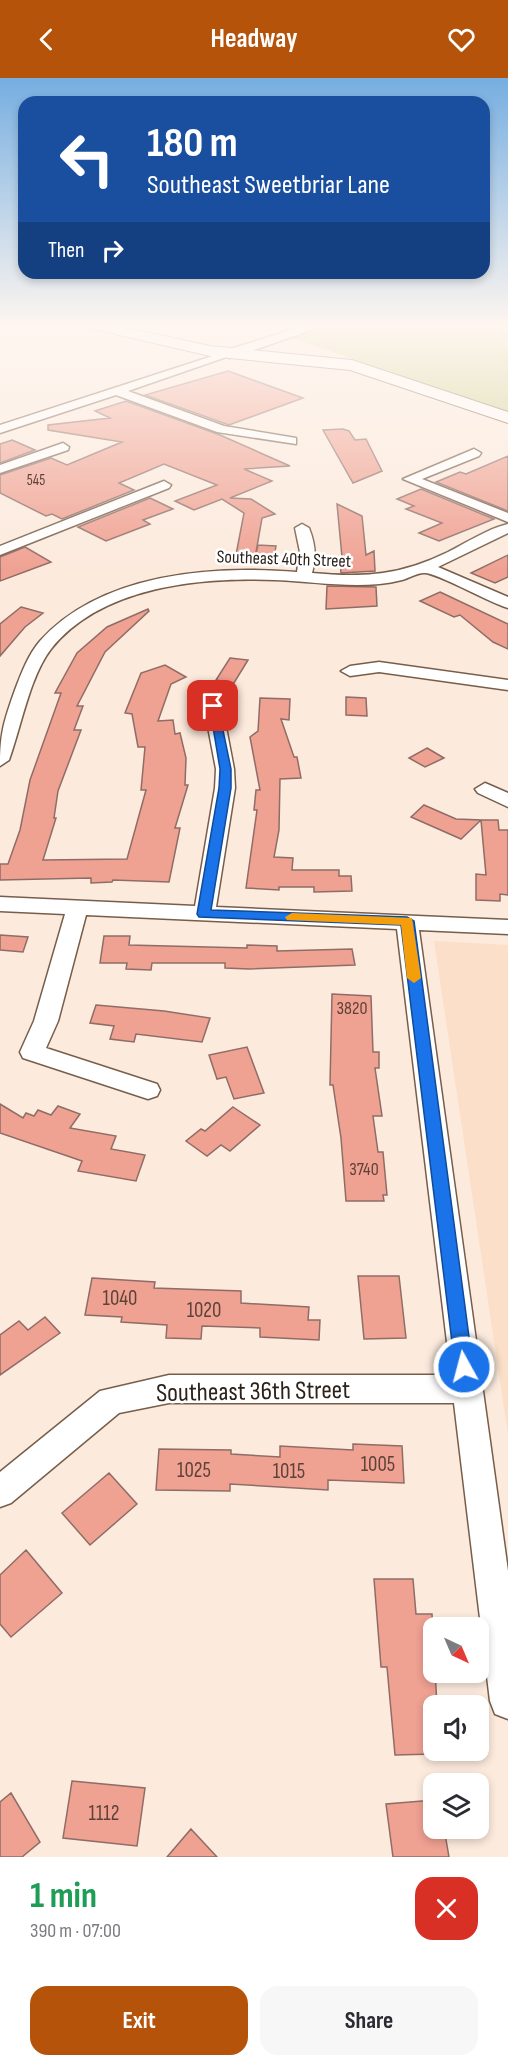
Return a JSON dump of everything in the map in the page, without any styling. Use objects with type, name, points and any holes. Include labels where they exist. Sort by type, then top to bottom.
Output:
[{"type":"main road","points":[[476,407],[508,418]]},
{"type":"street","points":[[0,429],[65,407]]},
{"type":"street","points":[[162,407],[221,429],[291,441]]},
{"type":"street","points":[[0,469],[63,447]]},
{"type":"street","points":[[474,453],[410,479],[508,518]]},
{"type":"street","points":[[0,551],[164,485]]},
{"type":"street","points":[[302,528],[308,540],[308,557],[303,577]]},
{"type":"street","name":"Southeast 40th Street","points":[[0,760],[34,666],[44,647],[60,630],[84,614],[138,590],[187,579],[234,575],[367,581],[396,577],[424,567],[508,528]]},
{"type":"street","points":[[424,567],[508,603]]},
{"type":"street","points":[[350,671],[380,667],[508,685]]},
{"type":"street","points":[[204,914],[225,788],[225,769],[213,706]]},
{"type":"street","points":[[485,789],[508,801]]},
{"type":"street","points":[[0,904],[508,927]]},
{"type":"street","points":[[78,909],[46,1021],[32,1052],[148,1090]]},
{"type":"street","points":[[407,921],[508,1701]]},
{"type":"street","name":"Southeast 36th Street","points":[[0,1492],[109,1392],[169,1389],[467,1389]]},
{"type":"shaded area","points":[[434,941],[508,945],[508,1434]]},
{"type":"green space","points":[[493,407],[508,407],[508,412]]},
{"type":"building","points":[[107,407],[143,407],[220,435],[290,466],[244,469],[272,481],[230,498],[251,499],[275,514],[262,518],[255,558],[235,560],[244,513],[222,499],[194,510],[175,501],[217,485],[164,464],[119,483],[134,490],[62,519],[52,514],[46,516],[0,493],[0,475],[51,458],[67,465],[122,442],[48,430],[48,425],[110,418],[95,411]]},
{"type":"building","points":[[179,407],[278,407],[229,425]]},
{"type":"building","points":[[323,430],[349,431],[355,440],[366,439],[382,471],[353,483]]},
{"type":"building","points":[[12,440],[35,450],[0,463],[0,444]]},
{"type":"building","points":[[508,456],[508,511],[436,482],[460,472],[466,474]]},
{"type":"building","points":[[421,489],[494,519],[439,541],[419,533],[442,523],[406,509],[414,506],[397,499]]},
{"type":"building","points":[[150,498],[173,509],[143,520],[150,524],[106,541],[78,527]]},
{"type":"building","points":[[337,504],[362,516],[366,555],[374,551],[375,571],[341,573],[340,557],[342,557]]},
{"type":"building","points":[[258,545],[276,546],[273,562],[254,561]]},
{"type":"building","points":[[25,547],[51,562],[0,581],[0,557]]},
{"type":"building","points":[[508,555],[508,577],[495,583],[471,573]]},
{"type":"building","points":[[327,586],[376,587],[377,606],[326,609]]},
{"type":"building","points":[[440,592],[508,624],[508,649],[493,642],[460,615],[454,617],[420,601]]},
{"type":"building","points":[[21,607],[43,613],[25,627],[0,656],[0,624]]},
{"type":"building","points":[[148,609],[149,611],[105,652],[77,706],[83,706],[74,730],[81,730],[58,791],[54,818],[56,818],[43,860],[127,859],[146,790],[141,790],[145,747],[138,747],[132,714],[125,713],[141,673],[165,665],[186,677],[171,684],[158,721],[173,720],[175,734],[180,733],[186,758],[185,785],[188,785],[175,828],[180,828],[169,882],[113,880],[112,882],[91,883],[91,878],[0,880],[0,864],[8,864],[20,830],[30,780],[61,693],[55,693],[77,653],[107,627]]},
{"type":"building","points":[[230,658],[248,660],[234,683],[216,680]]},
{"type":"building","points":[[346,697],[366,698],[367,716],[346,715]]},
{"type":"building","points":[[260,698],[290,699],[289,720],[281,719],[294,757],[297,757],[301,778],[280,779],[279,830],[274,857],[293,858],[292,870],[339,870],[339,876],[351,876],[352,891],[314,892],[314,887],[279,887],[279,890],[246,888],[257,810],[254,810],[256,790],[260,790],[250,737],[258,731]]},
{"type":"building","points":[[427,748],[444,758],[425,767],[409,758]]},
{"type":"building","points":[[424,805],[456,819],[481,820],[461,839],[411,817]]},
{"type":"building","points":[[481,820],[498,820],[499,830],[508,830],[508,895],[500,894],[500,901],[476,900],[476,874],[486,875]]},
{"type":"building","points":[[0,935],[28,937],[23,952],[0,950]]},
{"type":"building","points":[[104,936],[130,936],[129,945],[247,948],[247,945],[277,946],[277,951],[352,949],[355,965],[249,969],[225,968],[225,963],[152,963],[151,970],[126,969],[127,963],[100,963]]},
{"type":"building","points":[[332,994],[371,996],[373,1052],[379,1052],[379,1068],[375,1068],[382,1116],[373,1116],[378,1152],[383,1152],[387,1195],[383,1195],[384,1201],[346,1201],[341,1138],[333,1085],[330,1085]]},
{"type":"building","points":[[96,1005],[210,1018],[202,1042],[136,1034],[134,1042],[110,1039],[114,1026],[90,1023]]},
{"type":"building","points":[[247,1047],[264,1093],[234,1099],[226,1077],[217,1079],[209,1055]]},
{"type":"building","points":[[0,1104],[23,1118],[26,1113],[34,1116],[38,1110],[51,1115],[58,1106],[80,1114],[70,1128],[116,1136],[111,1149],[145,1155],[136,1181],[78,1171],[82,1161],[0,1133]]},
{"type":"building","points":[[233,1107],[260,1125],[230,1151],[221,1145],[207,1156],[186,1141],[201,1129],[205,1131]]},
{"type":"building","points":[[358,1276],[399,1276],[406,1338],[364,1339]]},
{"type":"building","points":[[92,1278],[155,1282],[154,1288],[241,1291],[241,1303],[309,1307],[308,1320],[320,1320],[319,1340],[260,1337],[260,1328],[202,1326],[201,1339],[166,1338],[167,1325],[121,1322],[122,1317],[85,1315]]},
{"type":"building","points":[[45,1317],[60,1333],[0,1375],[0,1335],[19,1321],[28,1330]]},
{"type":"building","points":[[353,1444],[402,1446],[404,1483],[328,1480],[328,1490],[230,1484],[230,1491],[156,1490],[159,1449],[231,1450],[231,1454],[280,1457],[280,1446],[353,1450]]},
{"type":"building","points":[[109,1473],[137,1504],[90,1545],[62,1513]]},
{"type":"building","points":[[26,1550],[62,1593],[11,1637],[0,1624],[0,1575]]},
{"type":"building","points":[[374,1579],[413,1579],[416,1614],[432,1614],[432,1617],[423,1617],[423,1683],[436,1683],[436,1695],[423,1695],[423,1754],[395,1755],[387,1667],[381,1667]]},
{"type":"building","points":[[72,1781],[145,1788],[137,1846],[63,1838]]},
{"type":"building","points":[[11,1793],[40,1842],[22,1857],[0,1857],[0,1802]]},
{"type":"building","points":[[423,1801],[423,1839],[446,1839],[449,1857],[393,1857],[386,1804]]},
{"type":"building","points":[[191,1829],[217,1857],[167,1857]]},
{"type":"slow traffic","points":[[292,917],[407,921],[414,978]]},
{"type":"route","points":[[213,706],[225,769],[225,788],[204,914],[407,921],[464,1367]]}]
